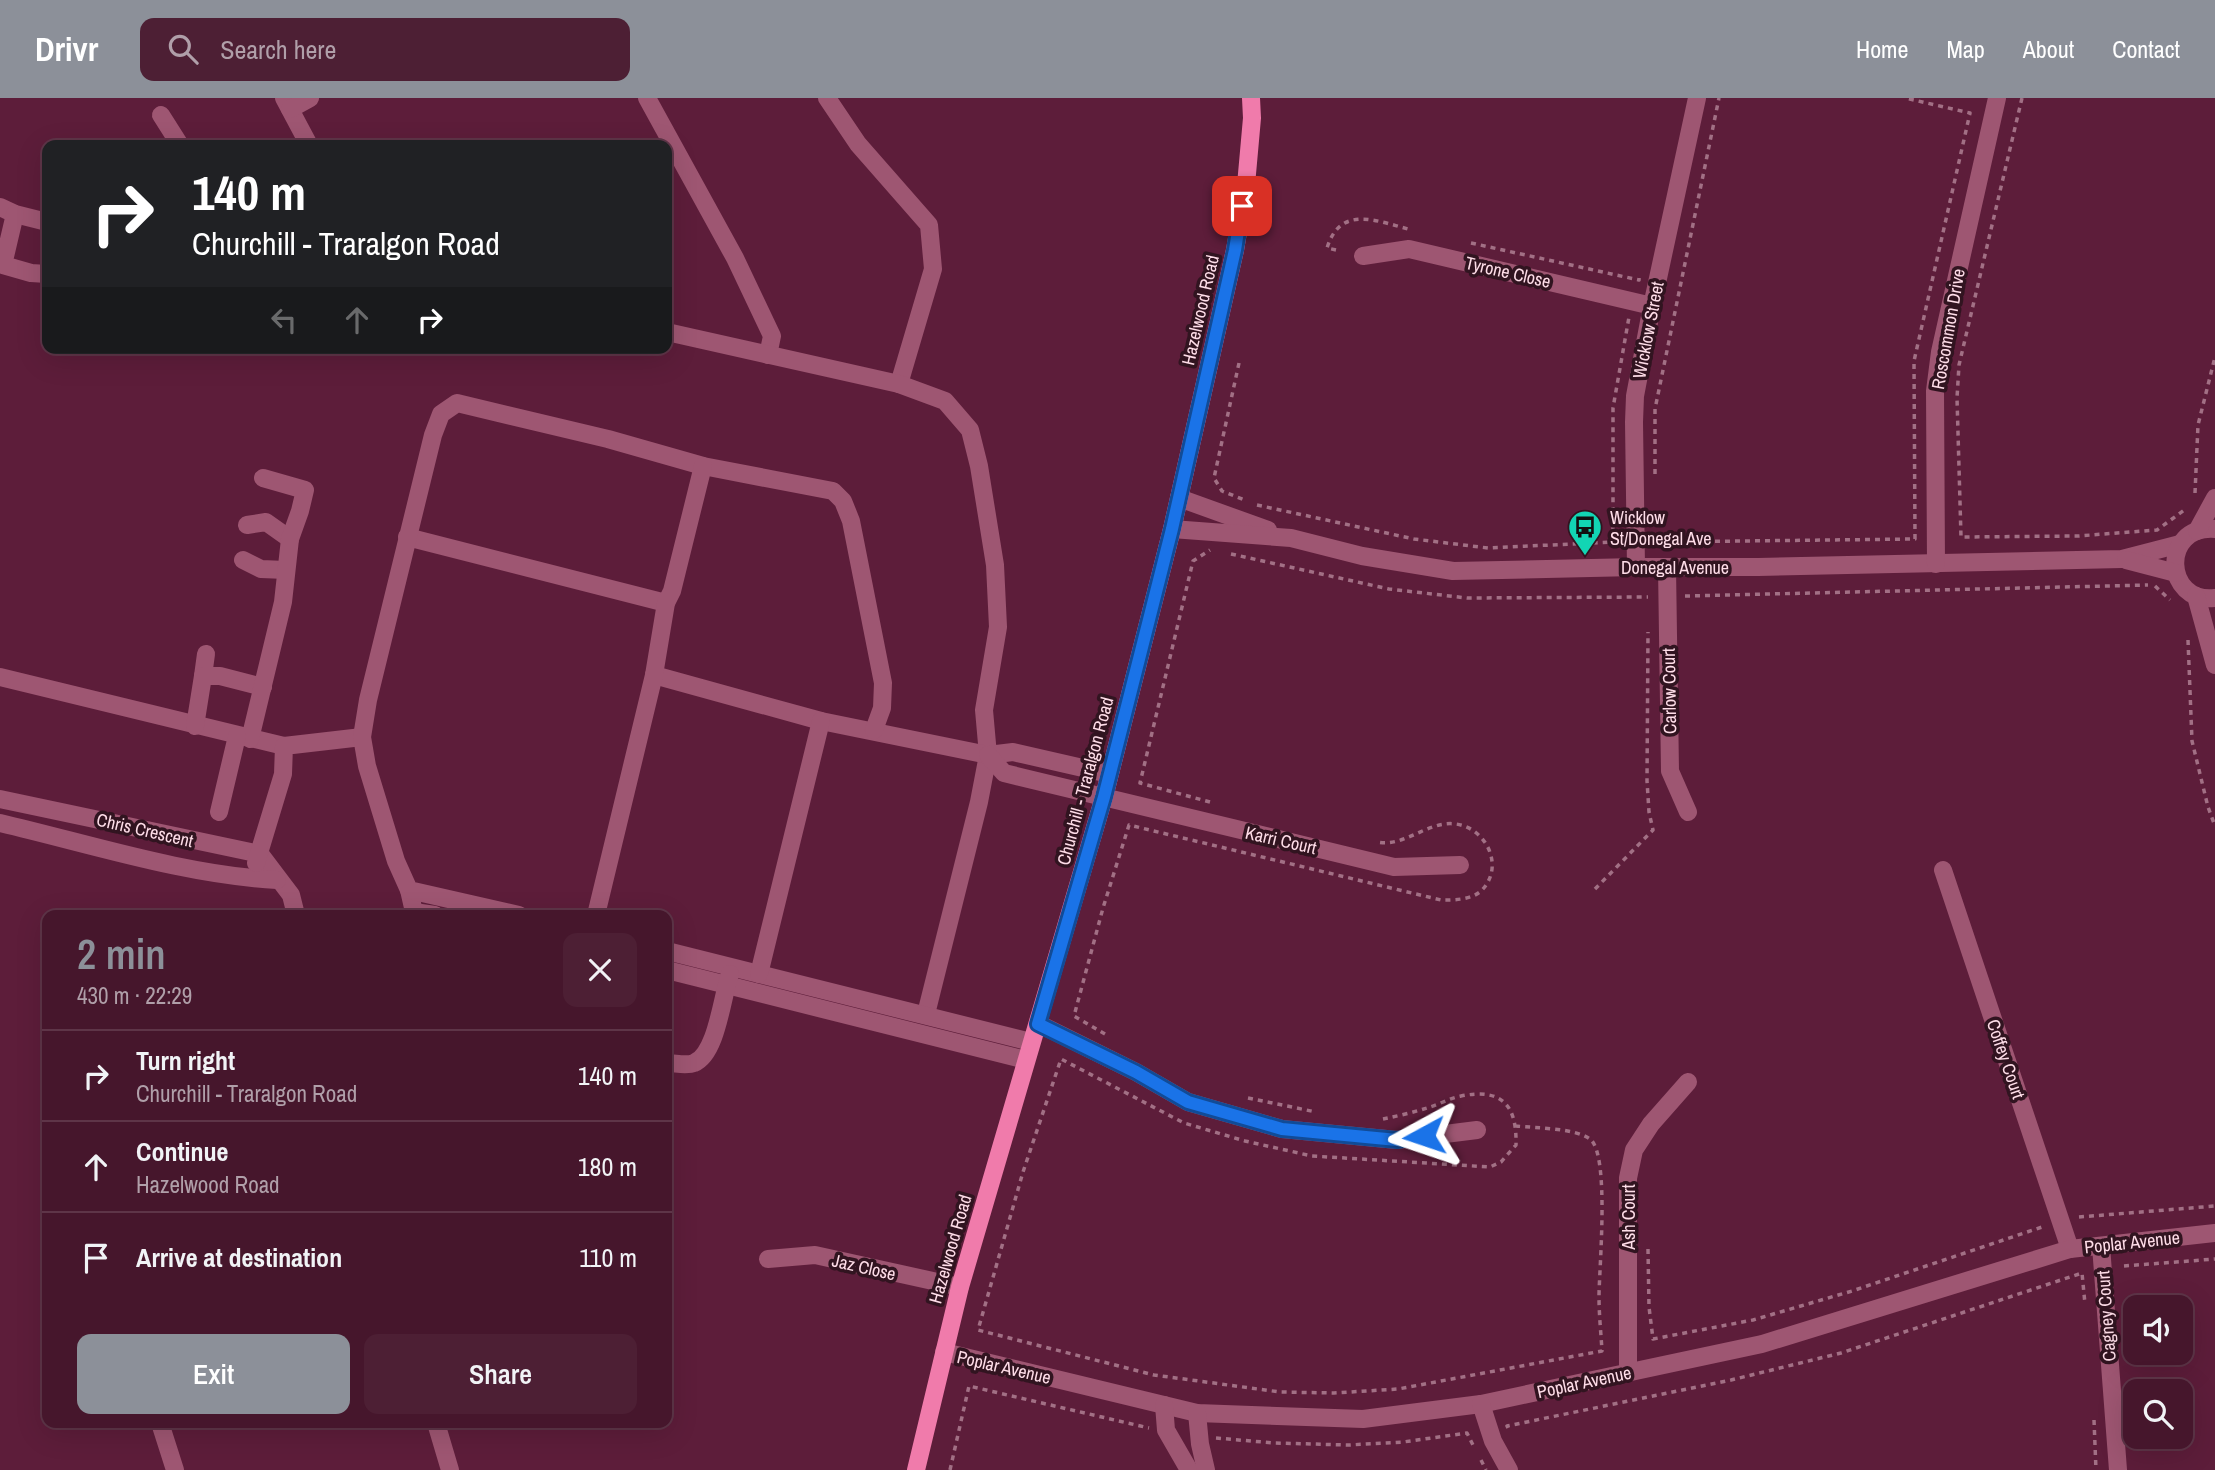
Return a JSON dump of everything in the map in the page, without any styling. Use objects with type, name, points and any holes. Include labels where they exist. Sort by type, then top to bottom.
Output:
[{"type":"main road","name":"Hazelwood Road","points":[[1172,529],[1235,250],[1246,185],[1252,118],[1251,98]]},
{"type":"main road","name":"Churchill - Traralgon Road","points":[[1031,1042],[1104,797],[1172,529]]},
{"type":"main road","name":"Hazelwood Road","points":[[916,1470],[960,1287],[1031,1042]]},
{"type":"street","points":[[306,140],[287,104],[310,98]]},
{"type":"street","points":[[647,98],[670,140]]},
{"type":"street","points":[[827,98],[858,144],[929,225],[933,269],[899,384]]},
{"type":"street","name":"Wicklow Street","points":[[1636,567],[1635,396],[1697,98]]},
{"type":"street","name":"Roscommon Drive","points":[[1936,564],[1935,391],[1938,365],[1997,98]]},
{"type":"street","points":[[161,114],[177,140]]},
{"type":"street","points":[[672,143],[735,258],[772,337],[768,355]]},
{"type":"street","points":[[42,220],[8,210],[2,264],[42,273]]},
{"type":"street","name":"Tyrone Close","points":[[1363,256],[1409,249],[1652,306]]},
{"type":"street","points":[[672,333],[899,384],[945,401],[970,430],[979,466],[995,565],[998,627],[984,709],[988,755],[979,802],[926,1014]]},
{"type":"street","points":[[414,910],[410,890],[396,861],[367,766],[362,737],[368,700],[433,435],[441,414],[457,403],[608,439],[702,466],[833,491],[843,500],[851,522],[883,683],[882,708],[874,730]]},
{"type":"street","points":[[597,910],[654,675],[666,603],[672,591],[702,466]]},
{"type":"street","points":[[219,812],[262,687],[283,603],[290,539],[305,489],[263,478]]},
{"type":"street","points":[[2215,492],[2215,499],[2197,531],[2180,544],[2174,563],[2180,583],[2196,596],[2215,598]]},
{"type":"street","points":[[1179,498],[1291,538]]},
{"type":"street","points":[[247,525],[266,522],[290,539]]},
{"type":"street","name":"Donegal Avenue","points":[[1172,529],[1291,538],[1362,556],[1453,571],[2122,559],[2180,544]]},
{"type":"street","points":[[2197,531],[2215,529]]},
{"type":"street","points":[[407,537],[666,603]]},
{"type":"street","points":[[2122,559],[2176,573]]},
{"type":"street","points":[[243,560],[261,569],[286,570]]},
{"type":"street","name":"Carlow Court","points":[[1667,566],[1670,771],[1688,812]]},
{"type":"street","points":[[2196,596],[2215,665]]},
{"type":"street","points":[[195,726],[206,654]]},
{"type":"street","points":[[654,675],[821,721],[988,755],[1013,752],[1109,774]]},
{"type":"street","points":[[203,676],[220,676],[262,687]]},
{"type":"street","points":[[0,677],[284,746],[362,737]]},
{"type":"street","points":[[765,995],[764,975],[821,721]]},
{"type":"street","points":[[251,878],[283,774],[284,746]]},
{"type":"street","name":"Karri Court","points":[[988,755],[1004,773],[1394,867],[1460,865]]},
{"type":"street","name":"Chris Crescent","points":[[0,799],[260,854]]},
{"type":"street","points":[[103,847],[109,821]]},
{"type":"street","name":"Chris Crescent","points":[[0,823],[177,865],[278,880]]},
{"type":"street","points":[[177,865],[183,838]]},
{"type":"street","points":[[260,854],[291,895],[295,910]]},
{"type":"street","name":"Coffey Court","points":[[1943,870],[2070,1249]]},
{"type":"street","points":[[410,890],[497,910]]},
{"type":"street","points":[[672,953],[707,970],[729,976],[765,995],[1026,1060]]},
{"type":"street","points":[[672,970],[707,970]]},
{"type":"street","points":[[729,976],[764,975],[1031,1042]]},
{"type":"street","points":[[672,1062],[692,1064],[703,1057],[712,1041],[729,976]]},
{"type":"street","points":[[1038,1024],[1136,1072],[1188,1102],[1282,1129],[1397,1140],[1477,1130]]},
{"type":"street","name":"Ash Court","points":[[1628,1371],[1628,1178],[1634,1150],[1651,1124],[1688,1082]]},
{"type":"street","name":"Poplar Avenue","points":[[944,1352],[1197,1413],[1363,1419],[1481,1404],[1762,1345],[2070,1249],[2215,1233]]},
{"type":"street","name":"Cagney Court","points":[[2101,1246],[2118,1470]]},
{"type":"street","name":"Jaz Close","points":[[768,1259],[815,1255],[960,1287]]},
{"type":"street","points":[[1481,1404],[1493,1441],[1509,1470]]},
{"type":"street","points":[[1164,1405],[1166,1430],[1189,1470]]},
{"type":"street","points":[[1197,1413],[1206,1470]]},
{"type":"street","points":[[162,1428],[175,1470]]},
{"type":"street","points":[[437,1428],[450,1470]]},
{"type":"path","points":[[1655,476],[1655,410],[1719,98]]},
{"type":"path","points":[[1655,542],[1915,539],[1912,406],[1914,361],[1970,113],[1905,98]]},
{"type":"path","points":[[2022,98],[1959,365],[1957,398],[1961,537],[2078,536],[2157,530],[2195,502],[2198,425],[2215,358]]},
{"type":"path","points":[[1336,250],[1327,248],[1330,239],[1335,231],[1351,218],[1414,230]]},
{"type":"path","points":[[1467,242],[1639,281],[1641,267]]},
{"type":"path","points":[[1239,363],[1214,478],[1222,491],[1258,505],[1414,539],[1488,548],[1614,542],[1613,408],[1630,315]]},
{"type":"path","points":[[1212,549],[1193,561],[1140,783],[1215,803]]},
{"type":"path","points":[[1224,552],[1389,589],[1467,598],[1648,596],[1648,609]]},
{"type":"path","points":[[1685,596],[2154,585],[2177,607]]},
{"type":"path","points":[[1595,889],[1653,830],[1647,781],[1648,622]]},
{"type":"path","points":[[2187,637],[2192,741],[2200,779],[2215,826]]},
{"type":"path","points":[[1107,1035],[1074,1016],[1129,825],[1441,900],[1463,900],[1481,891],[1491,876],[1492,857],[1486,841],[1456,824],[1433,828],[1388,845],[1368,840]]},
{"type":"path","points":[[1373,1118],[1384,1119],[1459,1096],[1488,1093],[1507,1104],[1516,1126],[1516,1145],[1501,1162],[1490,1167],[1312,1156],[1245,1141],[1184,1123],[1061,1059],[1023,1172],[978,1330],[1154,1375],[1280,1392],[1334,1393],[1398,1389],[1602,1350],[1599,1299],[1602,1186],[1596,1146],[1591,1139],[1580,1133],[1516,1126]]},
{"type":"path","points":[[1248,1098],[1327,1114]]},
{"type":"path","points":[[2077,1217],[2215,1206]]},
{"type":"path","points":[[1648,1245],[1649,1307],[1653,1339],[1753,1320],[1852,1291],[2042,1227]]},
{"type":"path","points":[[2124,1266],[2215,1259]]},
{"type":"path","points":[[1513,1437],[1507,1426],[1731,1380],[1841,1353],[2074,1276]]},
{"type":"path","points":[[950,1470],[969,1386],[1150,1429]]},
{"type":"path","points":[[1212,1442],[1217,1437],[1274,1443],[1349,1445],[1402,1442],[1466,1433]]},
{"type":"place","name":"Wicklow St/Donegal Ave","points":[[1585,557]]},
{"type":"route","points":[[1242,206],[1235,250],[1172,529],[1104,797],[1038,1024],[1136,1072],[1188,1102],[1282,1129],[1397,1140],[1424,1136]]}]
